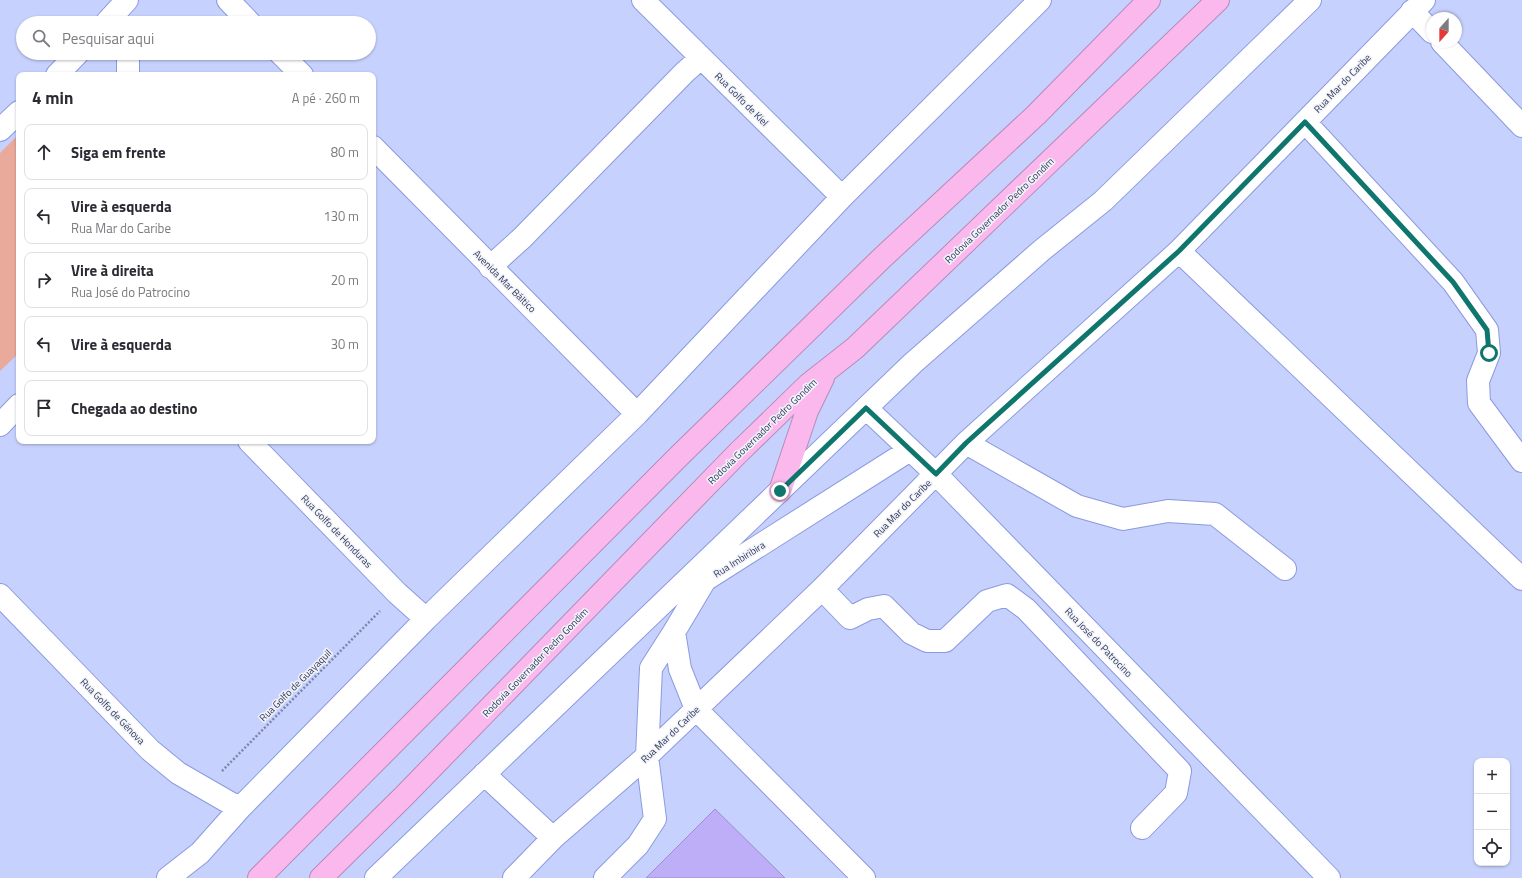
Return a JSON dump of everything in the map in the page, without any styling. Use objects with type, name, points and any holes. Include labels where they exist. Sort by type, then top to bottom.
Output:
[{"type":"highway","points":[[258,878],[679,456],[883,257],[1036,115],[1149,0]]},
{"type":"highway","name":"Rodovia Governador Pedro Gondim","points":[[321,878],[421,780],[738,453],[808,385],[855,348],[1218,0]]},
{"type":"highway","points":[[780,491],[807,411],[828,370]]},
{"type":"street","points":[[113,16],[128,0]]},
{"type":"street","points":[[128,0],[128,16]]},
{"type":"street","points":[[228,0],[243,16]]},
{"type":"street","name":"Rua Golfo de Kiel","points":[[642,0],[842,197]]},
{"type":"street","points":[[168,878],[200,852],[241,807],[426,620],[637,414],[842,197],[1040,0]]},
{"type":"street","points":[[376,878],[913,363],[1037,255],[1103,201],[1310,0]]},
{"type":"street","points":[[1418,6],[1426,21]]},
{"type":"street","name":"Rua Mar do Caribe","points":[[514,878],[553,838],[647,756],[822,588],[966,443],[1179,251],[1418,6]]},
{"type":"street","points":[[1448,48],[1522,126]]},
{"type":"street","points":[[490,266],[522,238],[685,72],[701,58]]},
{"type":"street","points":[[128,60],[128,72]]},
{"type":"street","points":[[287,60],[299,72]]},
{"type":"street","points":[[0,130],[16,115]]},
{"type":"street","points":[[1305,122],[1453,282],[1487,330],[1489,353],[1478,381],[1480,403],[1522,461]]},
{"type":"street","name":"Avenida Mar Báltico","points":[[376,150],[637,414]]},
{"type":"street","points":[[1179,251],[1522,579]]},
{"type":"street","points":[[0,425],[16,408]]},
{"type":"street","name":"Rua José do Patrocino","points":[[866,408],[936,474],[1329,878]]},
{"type":"street","points":[[966,443],[1077,506],[1123,519],[1168,510],[1215,514],[1285,569]]},
{"type":"street","name":"Rua Golfo de Honduras","points":[[252,444],[397,593],[426,620]]},
{"type":"street","name":"Rua Imbiribira","points":[[605,878],[638,844],[655,819],[647,756],[651,668],[705,580],[910,450]]},
{"type":"street","points":[[822,588],[850,618],[868,608],[884,606],[911,633],[927,641],[945,641],[987,601],[1007,595],[1026,609],[1180,771],[1176,793],[1142,828]]},
{"type":"street","name":"Rua Golfo de Génova","points":[[0,595],[150,750],[178,773],[205,789],[241,807]]},
{"type":"street","points":[[674,632],[680,669],[696,709],[864,878]]},
{"type":"street","points":[[484,774],[553,838]]},
{"type":"path","name":"Rua Golfo de Guayaquil","points":[[205,789],[397,593]]},
{"type":"shaded area","points":[[16,137],[16,356],[0,371],[0,153]]},
{"type":"building","points":[[715,809],[785,878],[646,878]]},
{"type":"route","points":[[780,491],[866,408],[936,474],[966,443],[1179,251],[1305,122],[1453,282],[1487,330],[1489,353]]}]
